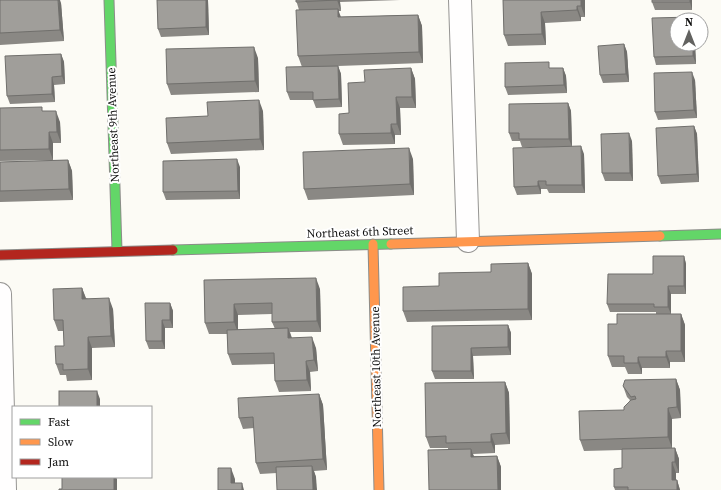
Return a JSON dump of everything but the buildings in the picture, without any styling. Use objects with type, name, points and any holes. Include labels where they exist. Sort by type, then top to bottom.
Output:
[{"type":"street","name":"Northeast 9th Avenue","points":[[109,0],[117,250]]},
{"type":"street","points":[[460,0],[468,241]]},
{"type":"street","name":"Northeast 6th Street","points":[[0,255],[117,250],[721,234]]},
{"type":"street","name":"Northeast 10th Avenue","points":[[373,244],[379,490]]},
{"type":"street","points":[[0,294],[5,490]]},
{"type":"traffic: fast","points":[[109,0],[117,250]]},
{"type":"traffic: fast","points":[[660,236],[721,234]]},
{"type":"traffic: fast","points":[[173,250],[391,244]]},
{"type":"traffic: slow","points":[[391,244],[660,236]]},
{"type":"traffic: slow","points":[[373,244],[379,490]]},
{"type":"traffic: jam","points":[[0,255],[173,250]]}]
